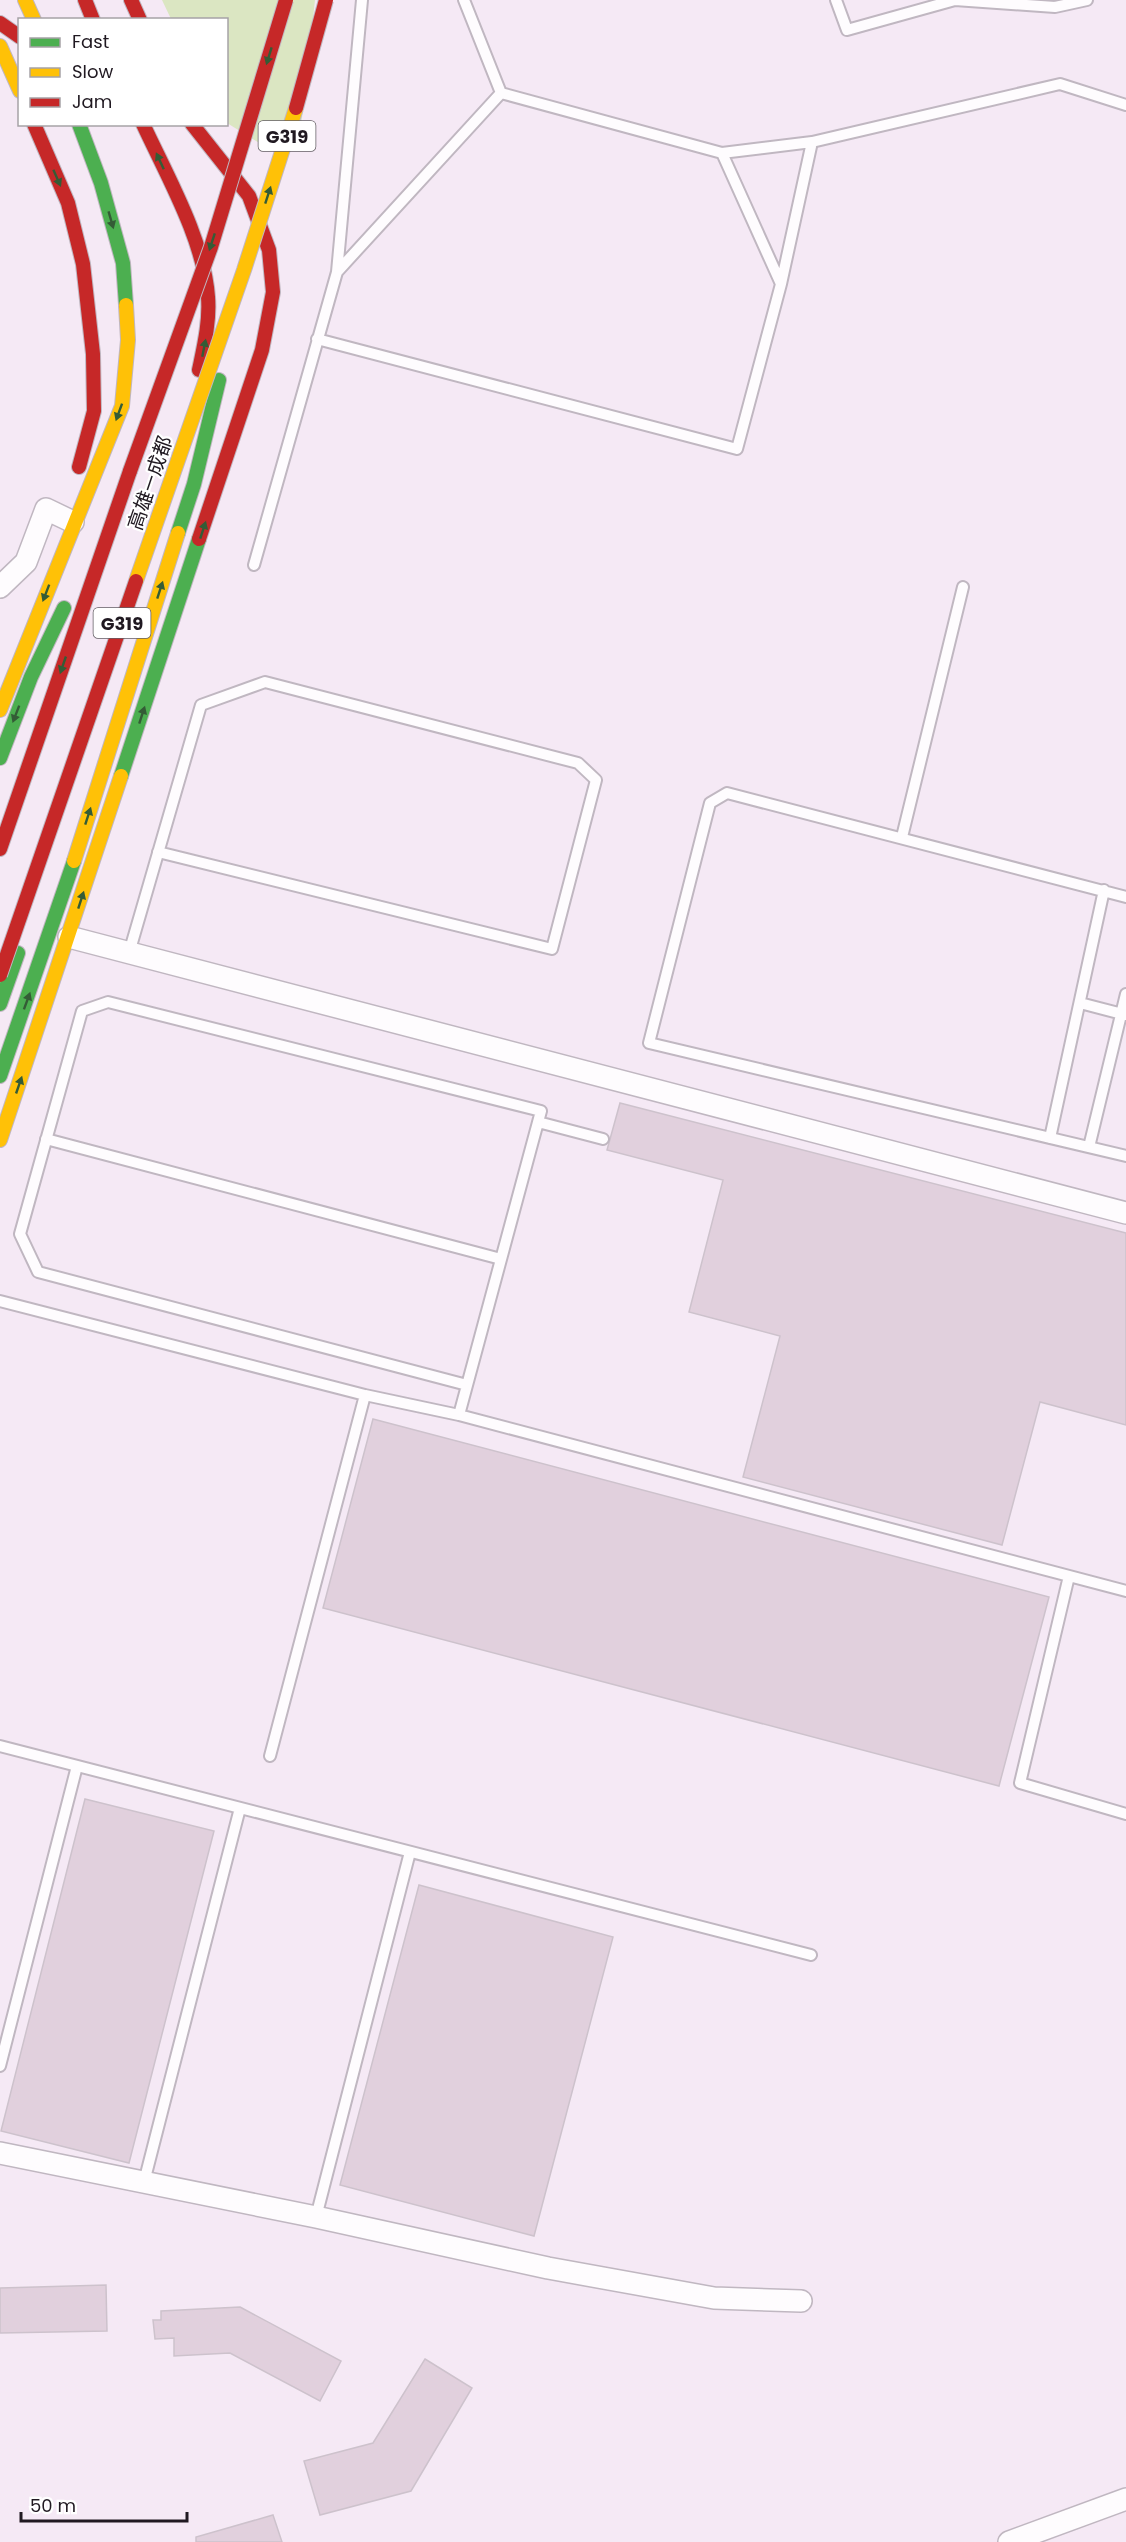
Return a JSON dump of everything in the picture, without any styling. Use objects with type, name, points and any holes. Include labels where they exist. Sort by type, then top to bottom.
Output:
[{"type":"main road","points":[[26,0],[33,18]]},
{"type":"main road","points":[[85,0],[92,18]]},
{"type":"main road","points":[[131,0],[139,18]]},
{"type":"main road","name":"高雄—成都","points":[[0,849],[130,471],[211,247],[286,0]]},
{"type":"main road","name":"高雄—成都","points":[[0,975],[244,270],[295,111],[326,0]]},
{"type":"main road","points":[[0,23],[18,36]]},
{"type":"main road","points":[[0,46],[18,86]]},
{"type":"main road","points":[[35,126],[68,203],[83,264],[93,354],[94,411],[74,484],[73,522]]},
{"type":"main road","points":[[0,710],[73,522],[122,406],[128,340],[123,264],[100,183],[80,126]]},
{"type":"main road","points":[[0,1004],[176,491],[206,333],[207,289],[182,210],[144,126]]},
{"type":"main road","points":[[0,1140],[262,350],[273,292],[269,250],[249,196],[194,126]]},
{"type":"main road","points":[[0,1076],[52,930],[194,484],[244,270]]},
{"type":"main road","points":[[0,758],[31,677],[130,471]]},
{"type":"street","points":[[0,587],[26,562],[46,509],[73,522]]},
{"type":"street","points":[[69,937],[1126,1213]]},
{"type":"street","points":[[0,2153],[316,2217],[548,2268],[714,2298],[801,2301]]},
{"type":"street","points":[[1009,2542],[1126,2499]]},
{"type":"lane","points":[[254,565],[337,272],[362,0]]},
{"type":"lane","points":[[464,0],[501,93]]},
{"type":"lane","points":[[836,0],[847,30],[955,0],[1056,4],[1087,0]]},
{"type":"lane","points":[[501,93],[722,153],[812,142],[1060,84],[1126,105]]},
{"type":"lane","points":[[337,272],[501,93]]},
{"type":"lane","points":[[317,339],[737,449],[781,284],[812,142]]},
{"type":"lane","points":[[722,153],[781,284]]},
{"type":"lane","points":[[902,837],[963,587]]},
{"type":"lane","points":[[129,953],[158,852],[201,705],[265,682],[578,763],[596,780],[552,949],[158,852]]},
{"type":"lane","points":[[1126,897],[727,793],[710,803],[649,1043],[1126,1156]]},
{"type":"lane","points":[[1050,1138],[1104,890]]},
{"type":"lane","points":[[1089,1147],[1124,1014],[1126,994]]},
{"type":"lane","points":[[459,1415],[541,1111],[108,1002],[82,1011],[20,1234],[38,1272],[467,1385]]},
{"type":"lane","points":[[1080,1003],[1124,1014]]},
{"type":"lane","points":[[538,1122],[603,1139]]},
{"type":"lane","points":[[46,1139],[501,1259]]},
{"type":"lane","points":[[0,1301],[365,1395],[459,1415],[1126,1591]]},
{"type":"lane","points":[[270,1756],[365,1395]]},
{"type":"lane","points":[[1069,1576],[1020,1783],[1126,1814]]},
{"type":"lane","points":[[0,1746],[811,1955]]},
{"type":"lane","points":[[0,2066],[78,1766]]},
{"type":"lane","points":[[144,2182],[240,1808]]},
{"type":"lane","points":[[316,2217],[410,1852]]},
{"type":"green space","points":[[162,0],[315,0],[301,127],[261,144],[228,124],[228,18],[171,18]]},
{"type":"building","points":[[620,1103],[1126,1233],[1126,1425],[1040,1402],[1002,1545],[743,1477],[780,1336],[689,1312],[723,1180],[607,1150]]},
{"type":"building","points":[[373,1419],[1049,1597],[999,1786],[323,1608]]},
{"type":"building","points":[[85,1799],[214,1831],[129,2163],[1,2131]]},
{"type":"building","points":[[419,1885],[613,1937],[534,2236],[340,2185]]},
{"type":"building","points":[[106,2285],[107,2331],[0,2333],[0,2288]]},
{"type":"building","points":[[240,2307],[341,2361],[320,2401],[230,2353],[174,2356],[174,2338],[155,2339],[153,2320],[161,2320],[161,2311]]},
{"type":"building","points":[[425,2359],[472,2388],[411,2491],[320,2515],[304,2461],[373,2443]]},
{"type":"building","points":[[273,2515],[282,2542],[196,2542],[196,2537]]},
{"type":"traffic: fast","points":[[80,126],[101,183],[123,263],[126,305]]},
{"type":"traffic: fast","points":[[178,533],[194,484],[219,380]]},
{"type":"traffic: fast","points":[[121,776],[199,539]]},
{"type":"traffic: fast","points":[[0,758],[31,677],[64,608]]},
{"type":"traffic: fast","points":[[0,1076],[74,861]]},
{"type":"traffic: fast","points":[[0,1004],[18,953]]},
{"type":"traffic: slow","points":[[25,0],[33,18]]},
{"type":"traffic: slow","points":[[0,46],[18,86]]},
{"type":"traffic: slow","points":[[136,581],[244,270],[296,108]]},
{"type":"traffic: slow","points":[[0,710],[122,406],[128,340],[126,305]]},
{"type":"traffic: slow","points":[[74,861],[178,533]]},
{"type":"traffic: slow","points":[[0,1140],[121,776]]},
{"type":"traffic: jam","points":[[85,0],[92,18]]},
{"type":"traffic: jam","points":[[131,0],[139,18]]},
{"type":"traffic: jam","points":[[130,471],[211,247],[286,0]]},
{"type":"traffic: jam","points":[[296,108],[326,0]]},
{"type":"traffic: jam","points":[[0,23],[18,36]]},
{"type":"traffic: jam","points":[[35,126],[68,203],[83,264],[93,354],[94,411],[79,467]]},
{"type":"traffic: jam","points":[[144,126],[183,209],[200,253],[205,275],[208,315],[199,370]]},
{"type":"traffic: jam","points":[[194,126],[249,196],[269,250],[273,292],[262,350],[199,539]]},
{"type":"traffic: jam","points":[[0,849],[130,471]]},
{"type":"traffic: jam","points":[[0,975],[136,581]]}]
